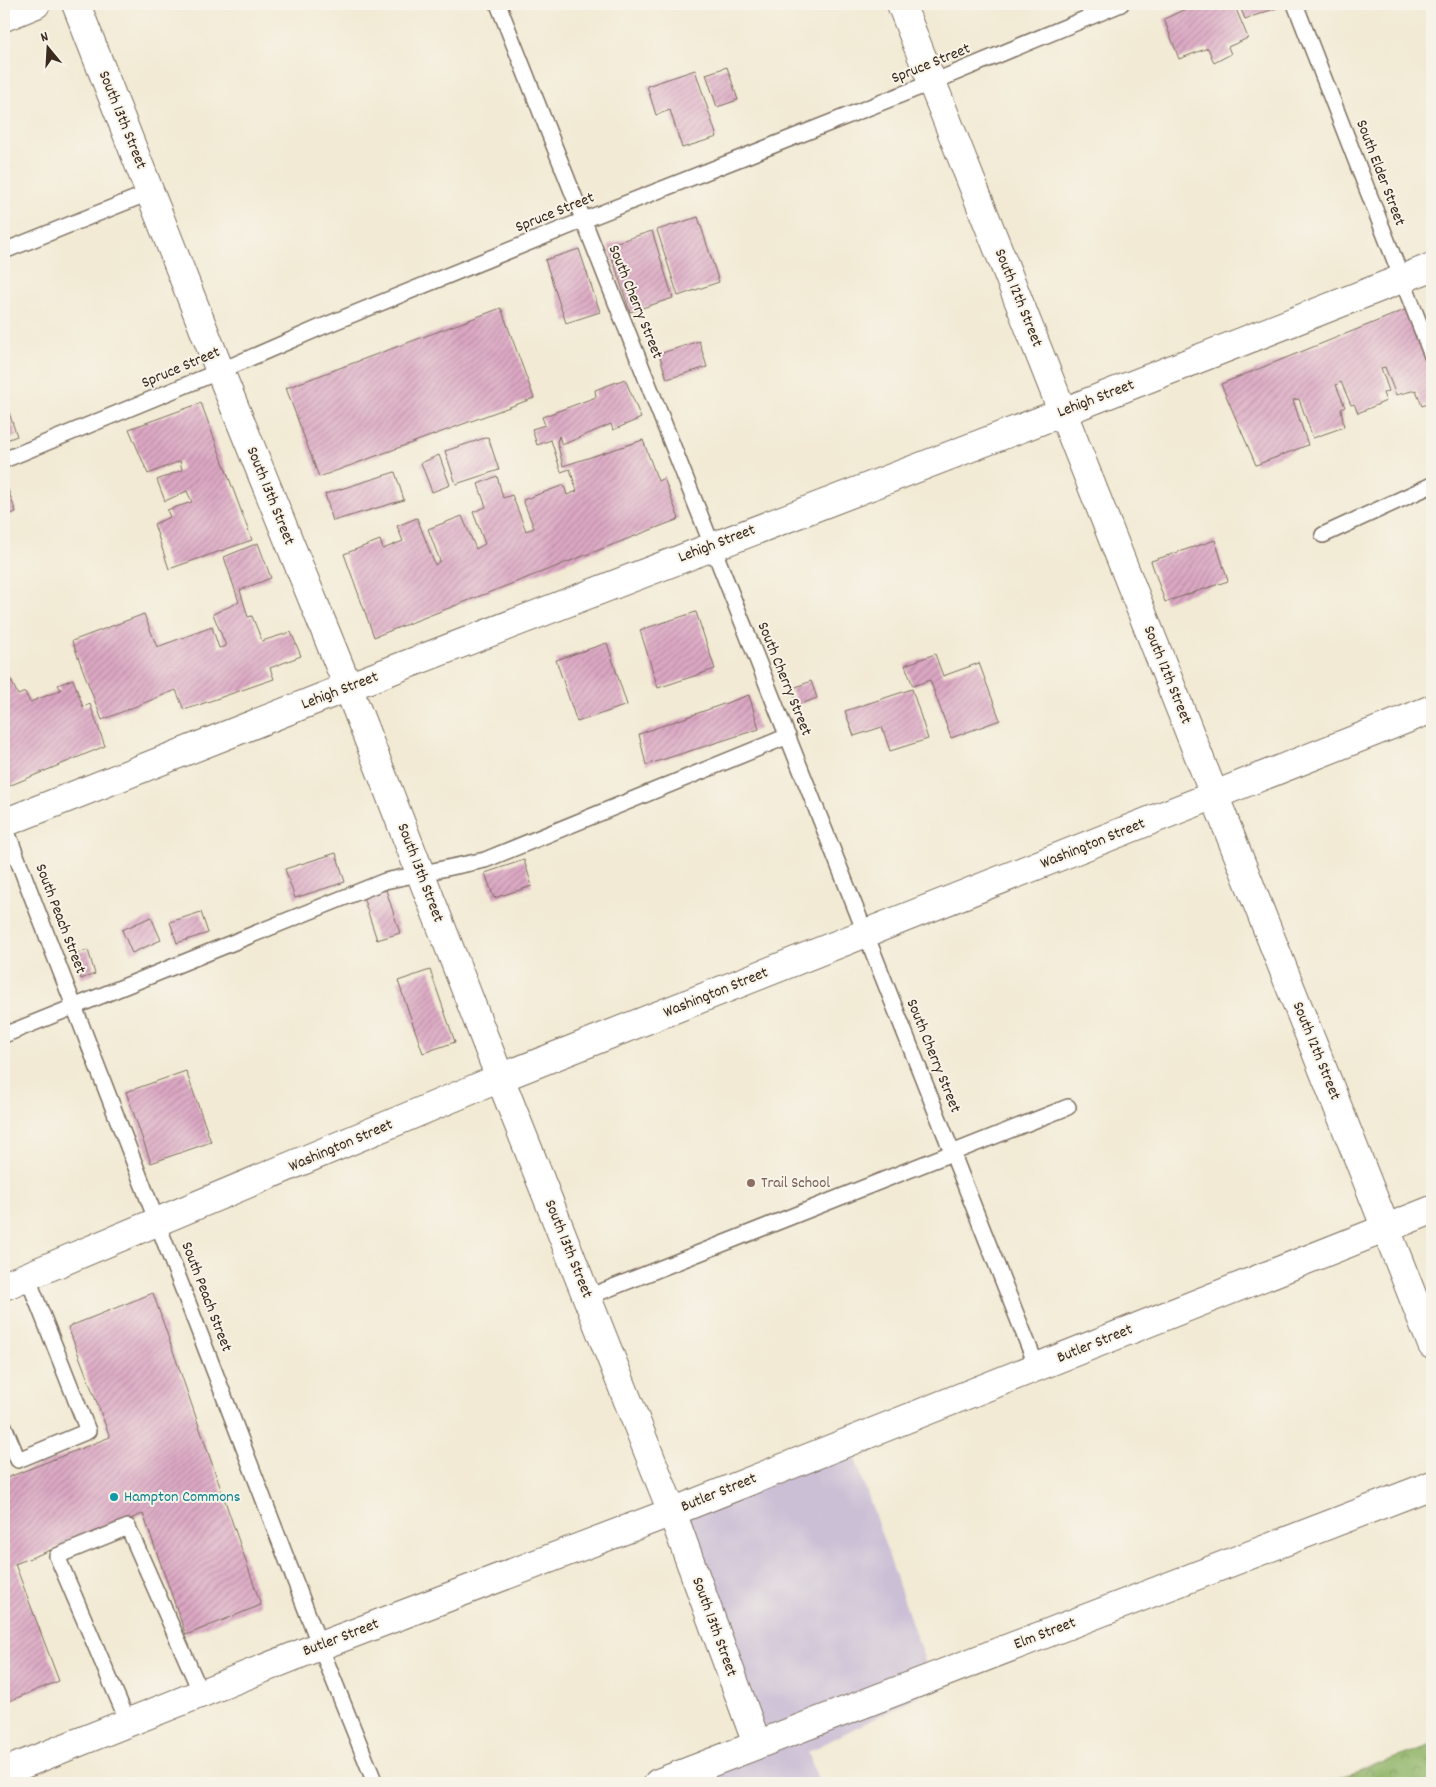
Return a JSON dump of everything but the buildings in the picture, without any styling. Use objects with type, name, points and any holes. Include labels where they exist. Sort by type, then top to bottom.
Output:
[{"type":"street","points":[[4,17],[36,4]]},
{"type":"street","name":"South 13th Street","points":[[76,4],[588,1297],[672,1512],[757,1744]]},
{"type":"street","name":"South 12th Street","points":[[901,4],[1432,1345]]},
{"type":"street","name":"Lehigh Street","points":[[4,824],[348,687],[1063,412],[1432,267]]},
{"type":"street","name":"Washington Street","points":[[15,1281],[500,1078],[1432,709]]},
{"type":"street","name":"Butler Street","points":[[4,1772],[320,1646],[672,1512],[1432,1210]]},
{"type":"street","name":"Elm Street","points":[[658,1783],[1432,1485]]},
{"type":"lane","name":"South Cherry Street","points":[[498,4],[1037,1367]]},
{"type":"lane","name":"Spruce Street","points":[[4,460],[319,328],[584,220],[933,82],[1121,4]]},
{"type":"lane","name":"South Elder Street","points":[[1295,4],[1432,356]]},
{"type":"lane","points":[[4,251],[151,192]]},
{"type":"lane","points":[[1323,535],[1432,485]]},
{"type":"lane","points":[[4,1035],[385,881],[485,860],[788,736]]},
{"type":"lane","name":"South Peach Street","points":[[4,824],[320,1646],[375,1783]]},
{"type":"lane","points":[[588,1297],[1068,1107]]},
{"type":"lane","points":[[4,1426],[18,1460],[88,1431],[15,1281]]},
{"type":"lane","points":[[128,1722],[57,1556],[128,1528],[201,1694]]},
{"type":"shaded area","points":[[849,1440],[934,1688],[808,1752],[819,1783],[681,1783],[764,1753],[674,1507]]},
{"type":"green space","points":[[1432,1745],[1432,1783],[1325,1783]]},
{"type":"place","name":"Trail School","points":[[751,1183]]},
{"type":"place","name":"Hampton Commons","points":[[114,1497]]}]
